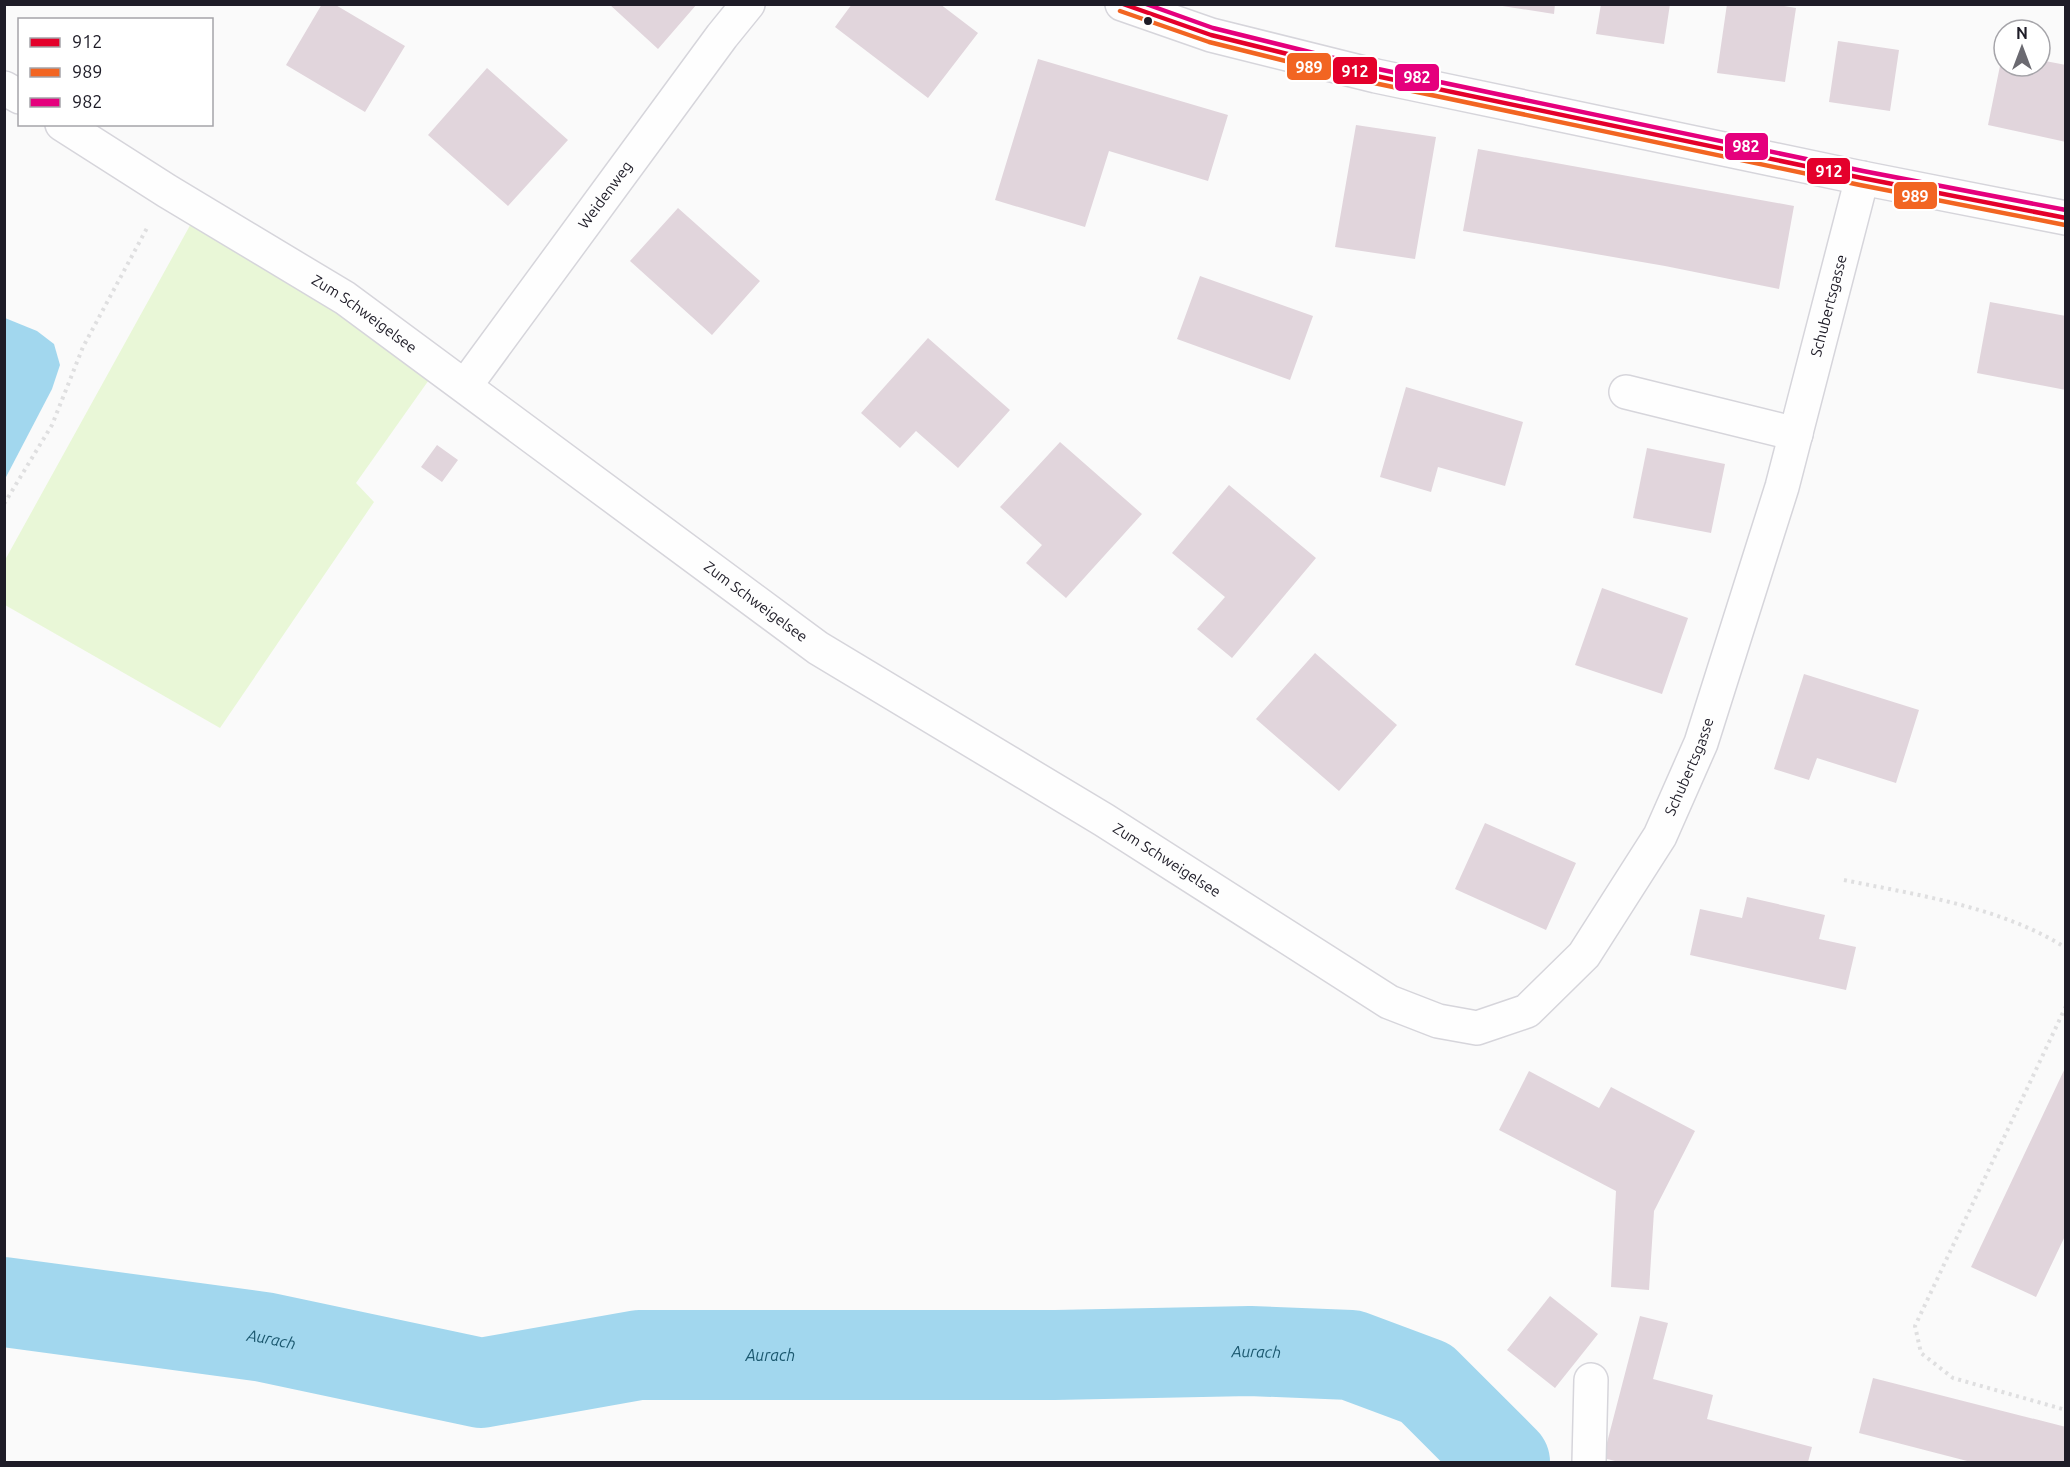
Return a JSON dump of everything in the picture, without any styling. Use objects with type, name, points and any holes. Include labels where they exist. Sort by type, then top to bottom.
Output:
[{"type":"street","name":"Weidenweg","points":[[465,386],[722,36],[748,4]]},
{"type":"street","points":[[1122,4],[1210,35],[1376,76],[1862,178],[2066,218]]},
{"type":"street","points":[[4,88],[18,96]]},
{"type":"street","name":"Zum Schweigelsee","points":[[65,126],[167,191],[345,298],[818,648],[1104,820],[1389,1002],[1438,1021],[1477,1028]]},
{"type":"street","name":"Schubertsgasse","points":[[1477,1028],[1527,1011],[1584,955],[1660,836],[1701,743],[1782,487],[1862,178]]},
{"type":"street","points":[[1626,392],[1796,434]]},
{"type":"street","points":[[1589,1462],[1591,1380]]},
{"type":"path","points":[[4,504],[52,425],[83,347],[167,191]]},
{"type":"path","points":[[1844,880],[1918,895],[2004,918],[2066,948]]},
{"type":"path","points":[[2066,1006],[1915,1326],[1921,1353],[1953,1378],[2066,1410]]},
{"type":"green space","points":[[193,220],[356,319],[431,377],[356,483],[374,502],[220,728],[5,605],[5,560]]},
{"type":"water","points":[[5,318],[37,331],[54,344],[60,365],[52,389],[5,479]]},
{"type":"building","points":[[322,4],[334,4],[405,46],[365,112],[286,65]]},
{"type":"building","points":[[609,4],[697,4],[658,49]]},
{"type":"building","points":[[852,4],[940,4],[978,33],[928,98],[835,27]]},
{"type":"building","points":[[1490,4],[1555,4],[1554,14]]},
{"type":"building","points":[[1601,4],[1670,4],[1664,44],[1596,34]]},
{"type":"building","points":[[1727,4],[1771,4],[1796,8],[1785,82],[1717,73]]},
{"type":"building","points":[[1838,41],[1899,50],[1890,111],[1829,102]]},
{"type":"building","points":[[1038,59],[1228,115],[1208,181],[1109,151],[1085,227],[995,200]]},
{"type":"building","points":[[2052,62],[2066,65],[2066,142],[1988,125],[1998,78],[2052,78]]},
{"type":"building","points":[[487,68],[568,140],[508,206],[428,135]]},
{"type":"building","points":[[1356,125],[1436,137],[1415,259],[1335,247]]},
{"type":"building","points":[[1478,149],[1794,206],[1779,289],[1665,266],[1463,231]]},
{"type":"building","points":[[678,208],[760,281],[712,335],[630,261]]},
{"type":"building","points":[[1200,276],[1313,316],[1290,380],[1177,339]]},
{"type":"building","points":[[1990,302],[2066,316],[2066,390],[1977,373]]},
{"type":"building","points":[[928,338],[1010,410],[958,468],[916,431],[900,448],[861,413]]},
{"type":"building","points":[[1406,387],[1523,422],[1505,486],[1438,467],[1431,492],[1380,477]]},
{"type":"building","points":[[1060,442],[1142,514],[1066,598],[1026,563],[1042,545],[1000,507]]},
{"type":"building","points":[[437,445],[458,460],[442,482],[421,467]]},
{"type":"building","points":[[1647,448],[1725,464],[1711,533],[1633,518]]},
{"type":"building","points":[[1229,485],[1316,558],[1232,658],[1197,629],[1225,597],[1172,553]]},
{"type":"building","points":[[1602,588],[1688,618],[1662,694],[1575,665]]},
{"type":"building","points":[[1315,653],[1397,725],[1339,791],[1256,719]]},
{"type":"building","points":[[1804,674],[1919,710],[1896,783],[1817,758],[1809,780],[1774,769]]},
{"type":"building","points":[[1485,823],[1576,863],[1546,930],[1455,889]]},
{"type":"building","points":[[1747,897],[1825,915],[1819,939],[1856,947],[1846,990],[1690,955],[1700,909],[1742,918]]},
{"type":"building","points":[[2066,1066],[2066,1234],[2036,1297],[1971,1267]]},
{"type":"building","points":[[1529,1071],[1599,1108],[1611,1087],[1695,1131],[1654,1211],[1649,1290],[1611,1287],[1616,1191],[1499,1130]]},
{"type":"building","points":[[1550,1296],[1598,1334],[1555,1388],[1507,1350]]},
{"type":"building","points":[[1640,1316],[1668,1323],[1653,1379],[1713,1395],[1707,1419],[1812,1447],[1808,1462],[1619,1462],[1603,1458]]},
{"type":"building","points":[[1873,1378],[2066,1427],[2066,1462],[1971,1462],[1859,1433]]},
{"type":"waterway","name":"Aurach","points":[[4,1302],[264,1337],[481,1383],[639,1355],[1055,1355],[1250,1351],[1351,1355],[1426,1383],[1505,1462]]},
{"type":"transit line","name":"912","points":[[1123,4],[1211,35],[1376,76],[1862,178],[2066,218]]},
{"type":"transit line","name":"982","points":[[1146,4],[1213,28],[1378,69],[1863,171],[2066,210]]},
{"type":"transit line","name":"989","points":[[1120,11],[1209,42],[1374,83],[1860,185],[2065,225]]}]
